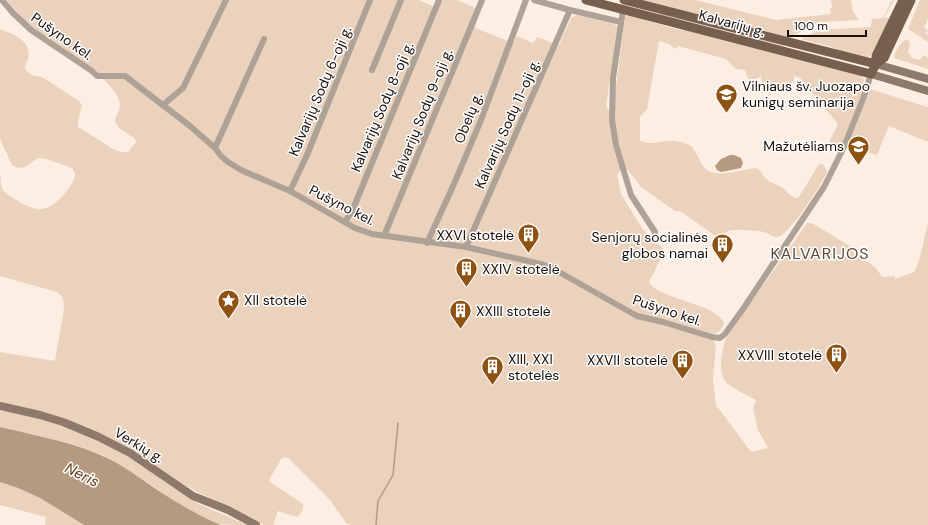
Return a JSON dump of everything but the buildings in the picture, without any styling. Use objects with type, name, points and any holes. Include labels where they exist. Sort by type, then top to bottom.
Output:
[{"type":"main road","name":"Kalvarijų g.","points":[[586,0],[620,6],[871,74]]},
{"type":"main road","name":"Kalvarijų g.","points":[[624,0],[876,64]]},
{"type":"main road","points":[[903,0],[876,56],[876,64],[871,74],[928,91]]},
{"type":"main road","points":[[876,64],[884,58],[911,0]]},
{"type":"main road","points":[[876,64],[928,79]]},
{"type":"main road","name":"Verkių g.","points":[[0,406],[63,422],[99,437],[130,453],[193,496],[228,510],[256,525]]},
{"type":"street","name":"Pušyno kel.","points":[[2,0],[31,30],[92,71],[97,76],[125,76],[215,148],[221,156],[241,170],[290,190],[361,231],[427,243],[466,247],[541,264],[552,268],[637,316],[720,338],[725,334],[743,309],[824,187],[863,99],[871,74]]},
{"type":"street","points":[[163,105],[183,88],[226,0]]},
{"type":"street","name":"Kalvarijų Sodų 6-oji g.","points":[[290,190],[310,148],[370,0]]},
{"type":"street","points":[[372,70],[401,0]]},
{"type":"street","name":"Kalvarijų Sodų 8-oji g.","points":[[345,222],[353,208],[439,0]]},
{"type":"street","name":"Kalvarijų Sodų 9-oji g.","points":[[384,236],[482,0]]},
{"type":"street","name":"Obelų g.","points":[[427,243],[481,120],[526,0]]},
{"type":"street","points":[[534,0],[621,22]]},
{"type":"street","points":[[620,6],[621,22],[613,78],[612,120],[616,145],[631,195],[655,232]]},
{"type":"street","name":"Kalvarijų Sodų 11-oji g.","points":[[466,247],[570,10]]},
{"type":"street","points":[[215,148],[264,39]]},
{"type":"shaded area","points":[[7,0],[419,0],[434,7],[438,0],[457,0],[480,10],[475,28],[513,43],[517,36],[533,43],[537,37],[559,45],[571,18],[577,15],[614,24],[618,27],[606,105],[609,111],[613,109],[625,18],[628,14],[680,30],[694,31],[860,75],[864,80],[863,87],[928,107],[928,142],[889,126],[877,155],[829,142],[838,124],[800,78],[794,76],[794,80],[783,91],[778,92],[770,90],[762,83],[761,76],[756,79],[748,79],[745,70],[736,69],[726,59],[678,46],[675,49],[669,44],[659,41],[647,109],[640,117],[640,140],[647,143],[676,141],[688,144],[693,148],[704,167],[710,172],[730,173],[755,168],[768,180],[784,189],[795,198],[799,197],[819,164],[823,164],[827,171],[813,196],[798,218],[783,234],[778,237],[768,233],[751,230],[730,230],[717,237],[680,211],[675,211],[641,187],[627,169],[623,169],[617,174],[621,194],[642,228],[651,239],[663,248],[663,254],[649,282],[654,288],[662,293],[708,310],[718,315],[724,322],[720,331],[711,334],[716,346],[713,378],[716,405],[751,452],[768,448],[758,430],[753,408],[756,400],[731,386],[724,380],[721,368],[723,349],[726,338],[807,223],[812,223],[861,253],[862,256],[860,257],[876,268],[882,277],[895,276],[895,279],[914,272],[921,254],[928,224],[928,525],[351,525],[346,523],[330,500],[288,458],[285,457],[281,459],[270,478],[270,482],[303,504],[303,510],[297,517],[278,511],[273,525],[264,525],[184,485],[123,445],[0,404],[0,352],[55,361],[64,309],[63,298],[57,292],[0,276],[0,172],[1,186],[6,193],[26,206],[38,209],[47,208],[55,203],[68,190],[75,176],[72,168],[47,159],[38,158],[25,167],[18,168],[12,165],[0,139],[0,29],[21,39],[28,47],[29,53],[25,66],[26,71],[32,75],[42,77],[79,101],[82,105],[78,127],[115,150],[122,152],[128,152],[136,142],[135,139],[118,127],[115,121],[120,104],[116,94],[108,84],[82,62],[32,27],[22,18]]},
{"type":"shaded area","points":[[642,0],[695,0],[776,20],[831,14],[831,0],[851,0],[853,11],[859,20],[819,22],[787,37]]},
{"type":"shaded area","points":[[892,0],[894,0],[884,18],[890,18],[871,55],[867,58],[849,55],[832,47],[801,39],[820,30],[871,27],[872,19],[883,18]]},
{"type":"shaded area","points":[[920,0],[928,0],[928,19],[924,28],[928,30],[926,33],[928,35],[928,42],[908,29]]},
{"type":"shaded area","points":[[636,8],[657,14],[669,14],[784,46],[782,48],[636,10]]},
{"type":"shaded area","points":[[907,39],[910,45],[908,52],[912,58],[919,60],[924,55],[928,58],[928,69],[894,58],[898,47]]},
{"type":"shaded area","points":[[0,410],[50,421],[103,442],[137,462],[197,503],[247,525],[220,524],[195,513],[124,467],[87,449],[51,438],[0,427]]},
{"type":"shaded area","points":[[0,482],[40,498],[84,525],[45,525],[46,517],[0,505]]},
{"type":"water","points":[[730,155],[741,158],[743,163],[741,168],[721,172],[717,170],[715,166],[721,159]]},
{"type":"water","name":"Neris","points":[[0,427],[57,440],[98,454],[124,467],[184,506],[221,525],[84,525],[40,498],[0,482]]},
{"type":"waterway","points":[[376,525],[378,501],[393,475],[398,423]]},
{"type":"place","name":"Vilniaus šv. Juozapo kunigų seminarija","points":[[727,114]]},
{"type":"place","name":"Mažutėliams","points":[[859,166]]},
{"type":"place","name":"XXVI stotelė","points":[[529,254]]},
{"type":"place","name":"Senjorų socialinės globos namai","points":[[723,264]]},
{"type":"place","name":"XXIV stotelė","points":[[467,288]]},
{"type":"place","name":"XII stotelė","points":[[229,320]]},
{"type":"place","name":"XXIII stotelė","points":[[460,330]]},
{"type":"place","name":"XXVIII stotelė","points":[[837,374]]},
{"type":"place","name":"XXVII stotelė","points":[[683,380]]},
{"type":"place","name":"XIII, XXI stotelės","points":[[492,386]]},
{"type":"district","name":"KALVARIJOS","points":[[820,253]]}]
